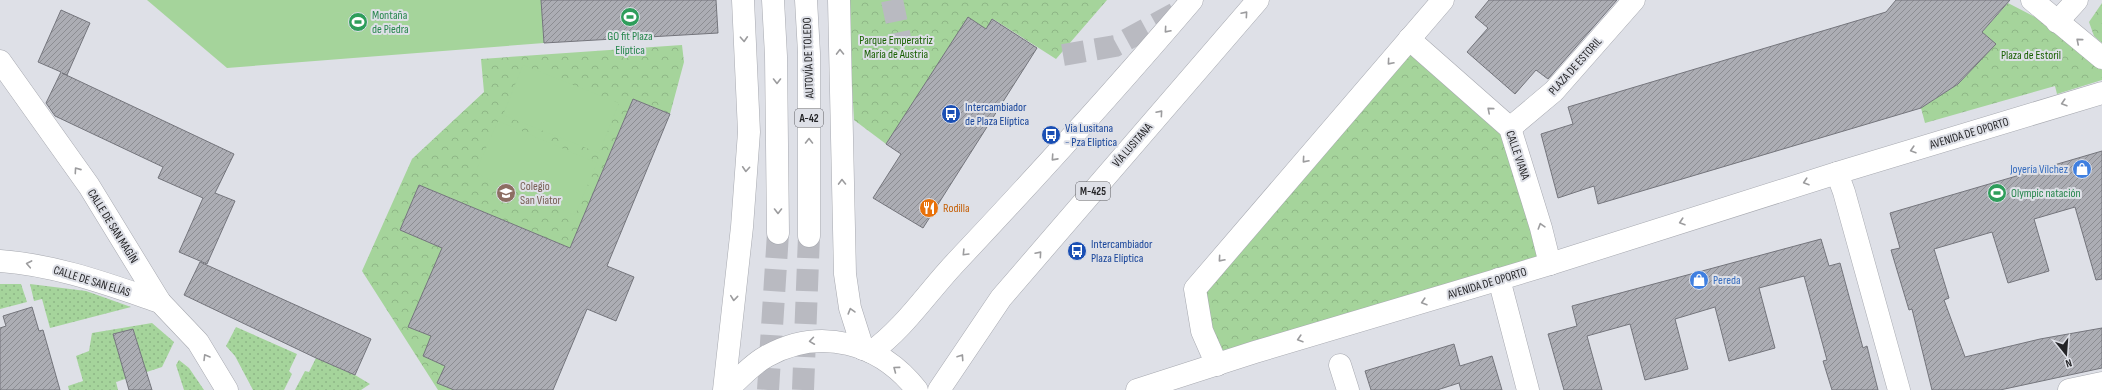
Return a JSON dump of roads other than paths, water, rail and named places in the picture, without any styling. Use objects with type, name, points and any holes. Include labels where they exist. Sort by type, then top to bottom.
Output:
[{"type":"main road","points":[[726,390],[749,132],[743,0]]},
{"type":"main road","name":"A-42","points":[[773,0],[776,56],[778,234]]},
{"type":"main road","name":"AUTOVÍA DE TOLEDO","points":[[806,0],[809,53],[809,236]]},
{"type":"main road","points":[[839,0],[845,274],[850,308],[867,350]]},
{"type":"main road","points":[[867,350],[885,342],[944,275],[1090,119],[1192,0]]},
{"type":"main road","name":"VÍA LUSITANA","points":[[939,390],[1001,298],[1258,0]]},
{"type":"main road","points":[[1217,365],[1202,331],[1195,289],[1443,0]]},
{"type":"main road","name":"PLAZA DE ESTORIL","points":[[1510,128],[1554,91],[1634,0]]},
{"type":"main road","points":[[2032,0],[2102,58]]},
{"type":"main road","points":[[2057,22],[2077,0]]},
{"type":"main road","name":"CALLE VIANA","points":[[1410,39],[1510,128],[1544,236],[1550,264]]},
{"type":"main road","name":"CALLE DE SAN MAGÍN","points":[[0,61],[89,186],[160,302],[198,342],[227,390]]},
{"type":"main road","name":"AVENIDA DE OPORTO","points":[[1137,390],[1550,264],[1837,173],[2102,93]]},
{"type":"main road","points":[[1837,173],[1844,192],[1899,390]]},
{"type":"main road","name":"CALLE DE SAN ELÍAS","points":[[0,261],[21,262],[72,272],[160,302]]},
{"type":"main road","points":[[1499,279],[1528,390]]},
{"type":"main road","points":[[726,390],[766,356],[795,344],[824,340],[850,343],[867,350],[900,371],[917,390]]},
{"type":"main road","points":[[1340,364],[1348,390]]},
{"type":"main road","points":[[2069,390],[2102,383]]},
{"type":"tunnel","points":[[892,0],[900,38]]},
{"type":"tunnel","points":[[1063,55],[1115,46],[1183,9]]},
{"type":"tunnel","points":[[768,390],[778,233]]},
{"type":"tunnel","points":[[803,390],[809,236]]},
{"type":"place","name":"GO fit Plaza Elíptica","points":[[630,17]]},
{"type":"place","name":"Montaña de Piedra","points":[[358,22]]},
{"type":"place","name":"Intercambiador de Plaza Elíptica","points":[[951,114]]},
{"type":"place","name":"Via Lusitana - Pza Eliptica","points":[[1051,135]]},
{"type":"place","name":"Joyería Vílchez","points":[[2082,169]]},
{"type":"place","name":"Colegio San Viator","points":[[506,193]]},
{"type":"place","name":"Olympic natación","points":[[1997,193]]},
{"type":"place","name":"Rodilla","points":[[929,208]]},
{"type":"place","name":"Intercambiador Plaza Elíptica","points":[[1077,251]]},
{"type":"place","name":"Pereda","points":[[1699,280]]},
{"type":"park label","name":"Parque Emperatriz María de Austria","points":[[896,47]]},
{"type":"park label","name":"Plaza de Estoril","points":[[2031,55]]}]
